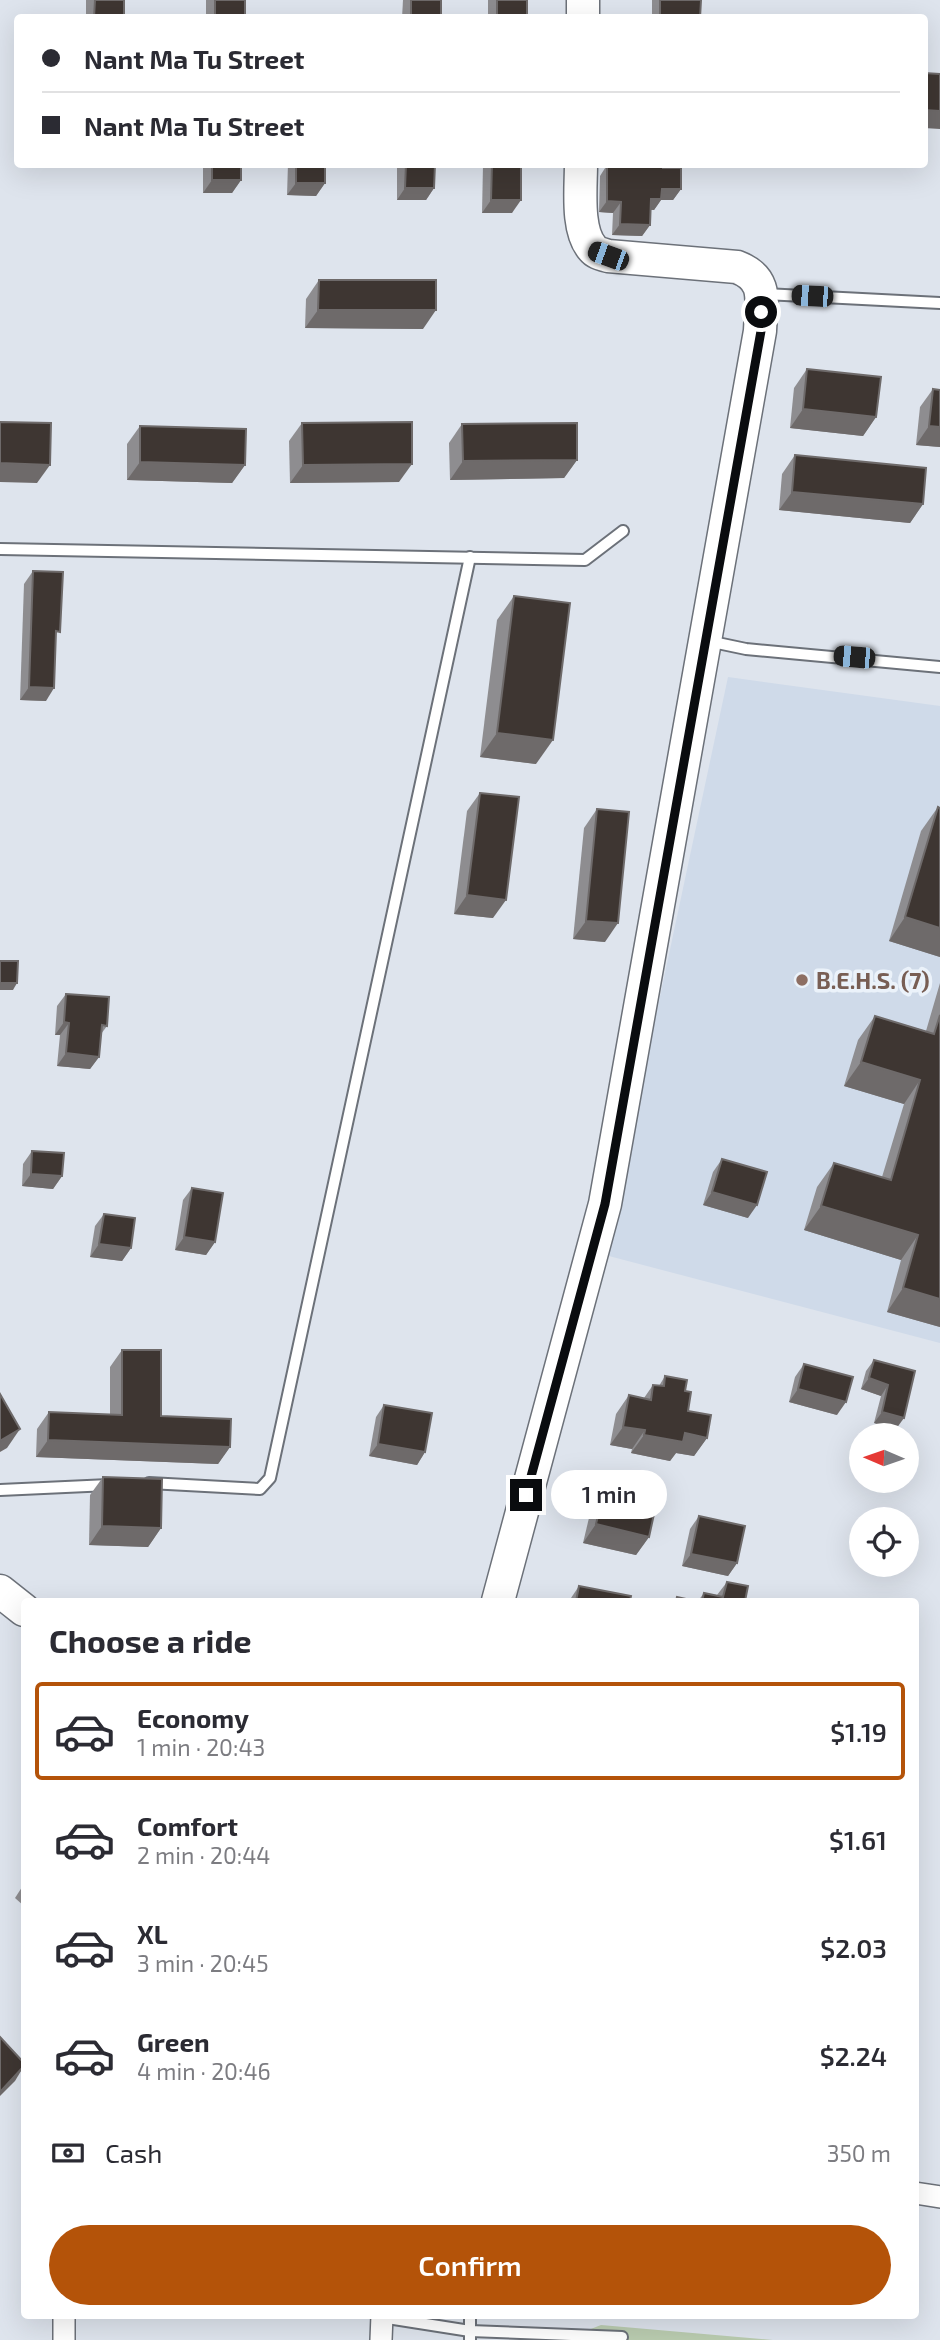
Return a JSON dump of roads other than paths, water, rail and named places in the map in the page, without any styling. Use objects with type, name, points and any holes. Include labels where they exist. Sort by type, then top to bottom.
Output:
[{"type":"street","points":[[499,1598],[605,1204],[761,331],[761,294],[757,279],[750,272],[737,267],[608,256],[594,251],[586,240],[582,225],[581,168]]},
{"type":"street","points":[[0,1591],[21,1608]]},
{"type":"street","points":[[919,2194],[940,2197]]},
{"type":"street","points":[[64,2319],[64,2340]]},
{"type":"street","points":[[381,2340],[382,2319]]},
{"type":"lane","points":[[761,294],[940,303]]},
{"type":"lane","points":[[0,549],[585,559],[623,531]]},
{"type":"lane","points":[[133,1484],[260,1489],[270,1478],[470,557]]},
{"type":"lane","points":[[705,641],[746,649],[940,667]]},
{"type":"lane","points":[[0,1490],[120,1484]]},
{"type":"lane","points":[[396,2319],[470,2335],[622,2337]]},
{"type":"place","name":"B.E.H.S. (7)","points":[[802,980]]}]
